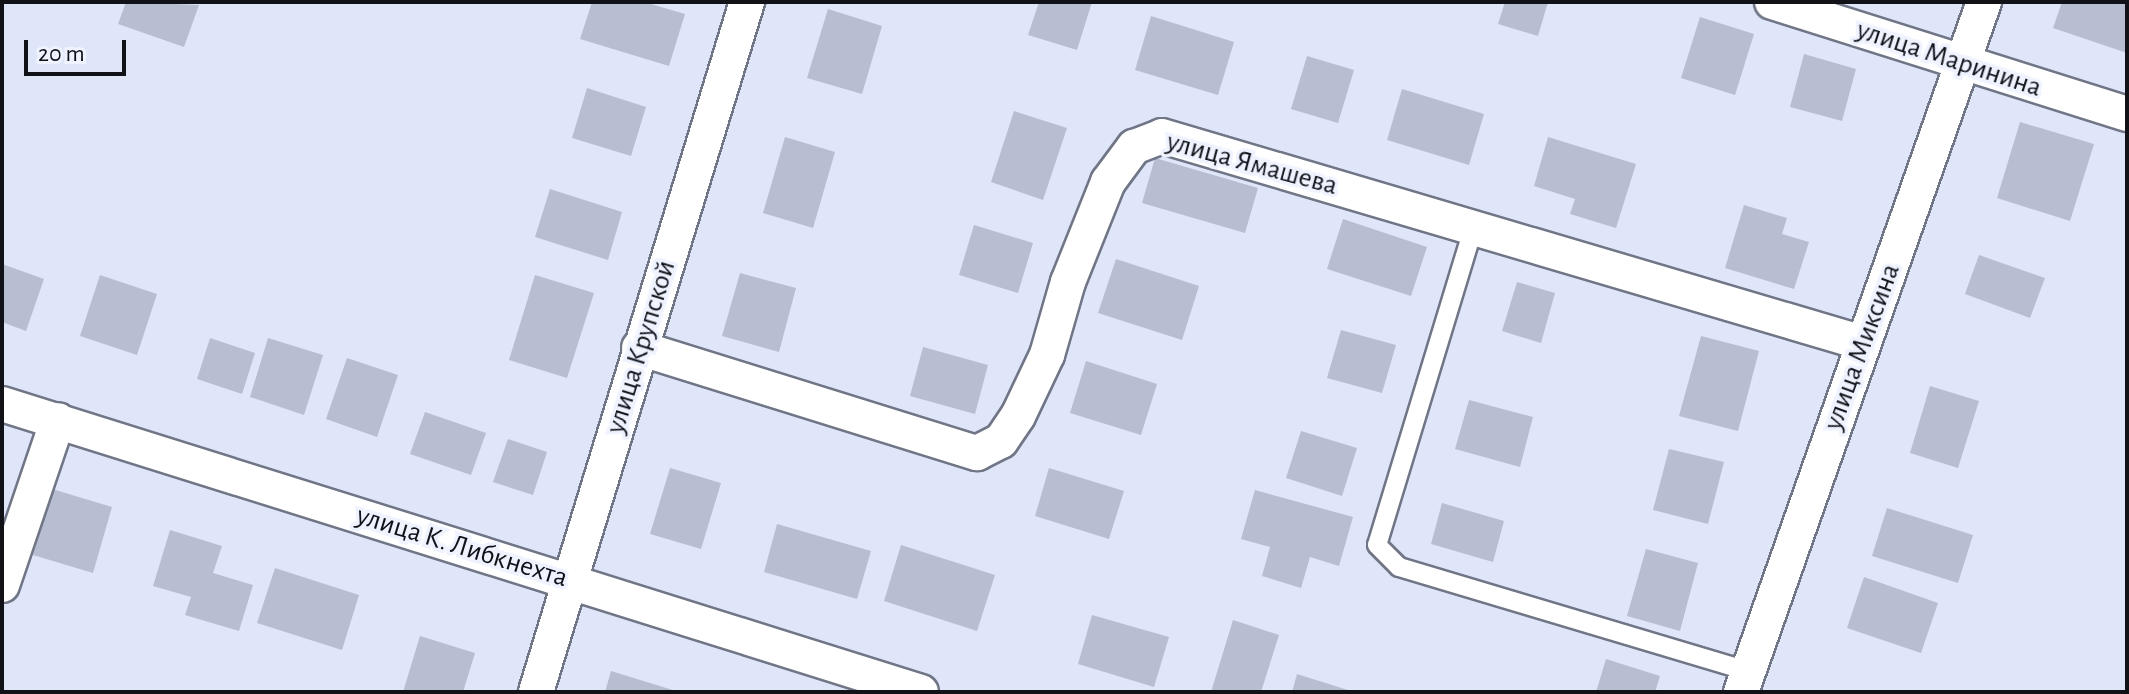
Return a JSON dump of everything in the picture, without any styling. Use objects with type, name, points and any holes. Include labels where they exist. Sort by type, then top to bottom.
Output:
[{"type":"street","name":"улица Крупской","points":[[536,692],[747,2]]},
{"type":"street","name":"улица Маринина","points":[[1772,2],[1963,66],[2127,114]]},
{"type":"street","name":"улица Миксина","points":[[1744,681],[1984,2]]},
{"type":"street","name":"улица Ямашева","points":[[639,348],[977,453],[1001,441],[1018,416],[1047,355],[1098,205],[1134,147],[1162,136],[1863,343]]},
{"type":"street","name":"улица К. Либкнехта","points":[[2,404],[921,692]]},
{"type":"street","points":[[2,585],[58,420]]},
{"type":"lane","points":[[1474,226],[1377,545],[1399,567],[1744,681]]},
{"type":"building","points":[[126,2],[199,5],[184,47],[118,24]]},
{"type":"building","points":[[592,2],[644,2],[685,14],[669,66],[580,39]]},
{"type":"building","points":[[1039,2],[1092,2],[1077,50],[1028,35]]},
{"type":"building","points":[[1505,2],[1548,2],[1538,36],[1498,24]]},
{"type":"building","points":[[2062,2],[2127,2],[2127,53],[2053,28]]},
{"type":"building","points":[[828,9],[882,26],[862,94],[807,78]]},
{"type":"building","points":[[1151,16],[1234,42],[1218,95],[1135,70]]},
{"type":"building","points":[[1700,17],[1754,34],[1735,95],[1681,78]]},
{"type":"building","points":[[1804,54],[1856,69],[1842,121],[1790,107]]},
{"type":"building","points":[[1307,56],[1354,70],[1338,123],[1291,109]]},
{"type":"building","points":[[587,88],[646,107],[631,156],[572,138]]},
{"type":"building","points":[[1402,89],[1484,114],[1469,165],[1387,140]]},
{"type":"building","points":[[1014,111],[1067,128],[1043,200],[991,182]]},
{"type":"building","points":[[2020,122],[2094,144],[2070,221],[1997,198]]},
{"type":"building","points":[[785,137],[835,152],[813,228],[763,213]]},
{"type":"building","points":[[1548,137],[1636,164],[1616,228],[1570,214],[1575,199],[1534,186]]},
{"type":"building","points":[[1155,158],[1258,188],[1245,233],[1142,203]]},
{"type":"building","points":[[550,189],[622,212],[608,260],[535,237]]},
{"type":"building","points":[[1744,205],[1787,218],[1782,234],[1809,242],[1794,289],[1725,268]]},
{"type":"building","points":[[1343,219],[1427,247],[1411,296],[1327,269]]},
{"type":"building","points":[[974,225],[1033,243],[1018,293],[959,275]]},
{"type":"building","points":[[1979,255],[2045,278],[2030,318],[1965,294]]},
{"type":"building","points":[[1116,259],[1199,286],[1182,340],[1098,313]]},
{"type":"building","points":[[2,264],[44,279],[26,331],[2,322]]},
{"type":"building","points":[[740,273],[796,288],[779,352],[722,336]]},
{"type":"building","points":[[100,275],[157,294],[137,355],[80,336]]},
{"type":"building","points":[[535,275],[594,293],[567,378],[509,360]]},
{"type":"building","points":[[1517,282],[1555,293],[1541,343],[1502,331]]},
{"type":"building","points":[[1341,330],[1396,345],[1382,393],[1327,378]]},
{"type":"building","points":[[1701,336],[1759,351],[1738,431],[1679,416]]},
{"type":"building","points":[[210,338],[255,353],[242,394],[197,379]]},
{"type":"building","points":[[268,338],[323,355],[304,415],[250,397]]},
{"type":"building","points":[[923,347],[988,365],[975,414],[910,396]]},
{"type":"building","points":[[347,358],[398,375],[377,437],[326,419]]},
{"type":"building","points":[[1086,361],[1157,384],[1141,435],[1070,413]]},
{"type":"building","points":[[1930,386],[1979,401],[1958,468],[1910,453]]},
{"type":"building","points":[[1469,400],[1533,417],[1520,467],[1455,449]]},
{"type":"building","points":[[425,412],[486,433],[471,475],[410,454]]},
{"type":"building","points":[[1301,431],[1357,448],[1342,496],[1286,478]]},
{"type":"building","points":[[508,439],[547,452],[533,495],[493,482]]},
{"type":"building","points":[[1669,449],[1724,462],[1708,524],[1653,510]]},
{"type":"building","points":[[670,468],[721,483],[701,549],[650,534]]},
{"type":"building","points":[[1049,468],[1124,491],[1109,539],[1035,516]]},
{"type":"building","points":[[52,489],[112,507],[93,573],[33,555]]},
{"type":"building","points":[[1255,490],[1353,517],[1339,566],[1310,557],[1301,588],[1262,576],[1270,547],[1241,539]]},
{"type":"building","points":[[1442,503],[1504,521],[1493,562],[1431,544]]},
{"type":"building","points":[[1887,508],[1973,535],[1958,583],[1872,556]]},
{"type":"building","points":[[777,524],[871,551],[857,599],[764,572]]},
{"type":"building","points":[[170,530],[222,546],[213,573],[253,585],[239,631],[185,615],[191,597],[153,586]]},
{"type":"building","points":[[901,545],[995,575],[977,631],[884,601]]},
{"type":"building","points":[[1646,549],[1698,563],[1680,631],[1627,616]]},
{"type":"building","points":[[275,568],[359,595],[342,650],[257,623]]},
{"type":"building","points":[[1864,577],[1938,603],[1921,653],[1847,628]]},
{"type":"building","points":[[1092,615],[1169,637],[1154,687],[1078,664]]},
{"type":"building","points":[[1233,620],[1279,635],[1261,692],[1211,692]]},
{"type":"building","points":[[420,636],[475,653],[463,692],[403,692]]},
{"type":"building","points":[[1606,659],[1660,676],[1655,692],[1596,692]]},
{"type":"building","points":[[611,671],[676,691],[676,692],[605,692]]},
{"type":"building","points":[[1297,674],[1351,691],[1351,692],[1292,692]]}]
